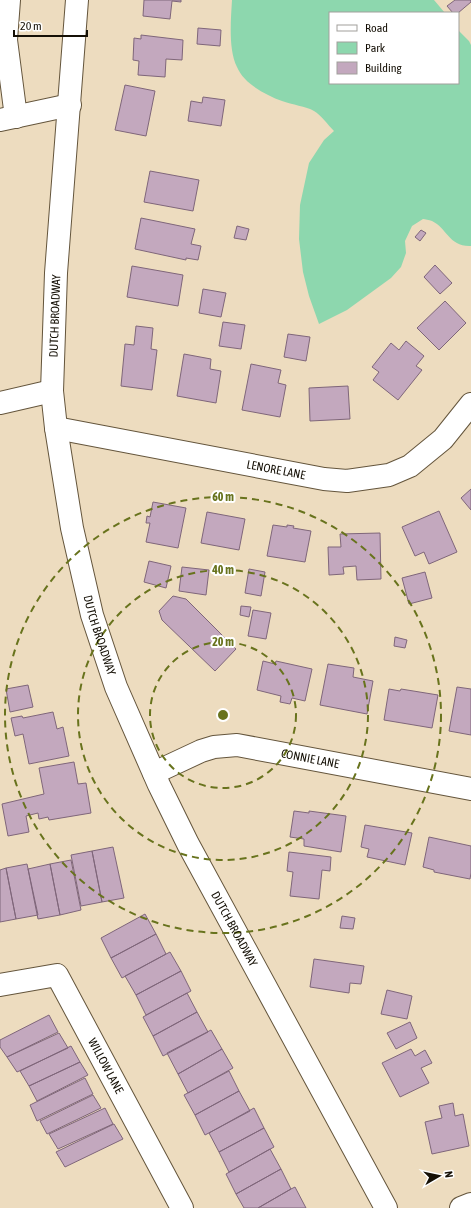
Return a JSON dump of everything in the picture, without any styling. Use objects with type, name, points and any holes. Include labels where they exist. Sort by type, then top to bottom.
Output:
[{"type":"main road","points":[[9,0],[6,40],[8,118],[70,105]]},
{"type":"main road","name":"DUTCH BROADWAY","points":[[77,0],[56,273],[52,391],[56,428],[72,528],[92,615],[116,687],[154,773],[188,844],[386,1208]]},
{"type":"main road","points":[[0,403],[52,391]]},
{"type":"main road","name":"LENORE LANE","points":[[56,428],[324,479],[347,481],[388,474],[410,466],[443,439],[471,404]]},
{"type":"main road","name":"CONNIE LANE","points":[[154,773],[201,751],[214,747],[237,745],[471,789]]},
{"type":"main road","name":"WILLOW LANE","points":[[0,985],[57,975],[182,1208]]},
{"type":"main road","points":[[461,1208],[471,1204]]},
{"type":"green space","points":[[232,0],[434,0],[444,12],[329,12],[329,84],[459,84],[459,31],[469,41],[471,45],[471,246],[458,244],[437,224],[423,219],[412,226],[405,241],[406,253],[401,267],[391,278],[347,310],[319,324],[309,296],[303,272],[299,239],[300,205],[309,163],[324,140],[334,131],[314,111],[269,96],[245,79],[240,73],[234,60],[231,43]]},
{"type":"building","points":[[144,0],[181,0],[181,2],[172,1],[170,19],[143,16]]},
{"type":"building","points":[[455,0],[471,0],[471,2],[459,12],[452,12],[447,6]]},
{"type":"building","points":[[198,28],[221,30],[220,46],[197,44]]},
{"type":"building","points":[[141,35],[183,40],[182,60],[166,59],[165,77],[138,75],[139,61],[133,60],[134,38],[141,39]]},
{"type":"building","points":[[125,85],[155,91],[146,136],[115,130]]},
{"type":"building","points":[[203,97],[225,100],[221,126],[188,121],[191,101],[202,103]]},
{"type":"building","points":[[150,171],[199,180],[193,211],[144,202]]},
{"type":"building","points":[[141,218],[195,229],[191,244],[201,246],[198,260],[186,258],[186,260],[135,249]]},
{"type":"building","points":[[237,226],[249,229],[246,240],[234,238]]},
{"type":"building","points":[[421,230],[426,233],[420,241],[415,237]]},
{"type":"building","points":[[435,265],[452,283],[440,294],[424,277]]},
{"type":"building","points":[[132,266],[183,275],[178,306],[127,297]]},
{"type":"building","points":[[203,289],[226,293],[221,317],[199,313]]},
{"type":"building","points":[[445,301],[466,323],[439,350],[417,328]]},
{"type":"building","points":[[223,322],[245,325],[241,349],[219,346]]},
{"type":"building","points":[[136,326],[153,328],[151,349],[157,350],[152,390],[121,386],[125,344],[134,345]]},
{"type":"building","points":[[288,334],[310,337],[306,361],[284,357]]},
{"type":"building","points":[[406,341],[424,356],[416,366],[422,370],[398,400],[373,380],[379,372],[372,367],[391,343],[399,350]]},
{"type":"building","points":[[184,354],[211,359],[210,369],[221,371],[216,403],[177,396]]},
{"type":"building","points":[[251,364],[281,370],[278,383],[286,385],[280,417],[242,410]]},
{"type":"building","points":[[348,386],[350,419],[310,421],[309,388]]},
{"type":"building","points":[[471,489],[471,510],[461,498]]},
{"type":"building","points":[[153,502],[186,508],[178,548],[146,542],[150,523],[146,523],[147,516],[150,517]]},
{"type":"building","points":[[439,511],[457,552],[429,564],[424,552],[415,556],[402,527]]},
{"type":"building","points":[[207,512],[245,519],[239,550],[201,543]]},
{"type":"building","points":[[273,525],[287,527],[287,525],[294,526],[293,528],[311,531],[305,562],[267,556]]},
{"type":"building","points":[[380,533],[381,579],[357,580],[356,566],[343,567],[344,574],[329,575],[328,547],[341,547],[340,534]]},
{"type":"building","points":[[149,561],[171,566],[166,588],[144,582]]},
{"type":"building","points":[[182,567],[209,570],[206,595],[179,591]]},
{"type":"building","points":[[249,569],[265,572],[261,596],[245,593]]},
{"type":"building","points":[[425,572],[432,598],[409,604],[402,578]]},
{"type":"building","points":[[173,596],[186,599],[236,649],[215,671],[162,620],[159,611]]},
{"type":"building","points":[[241,606],[251,607],[249,617],[240,615]]},
{"type":"building","points":[[253,610],[271,613],[266,639],[248,636]]},
{"type":"building","points":[[395,637],[407,640],[405,648],[394,646]]},
{"type":"building","points":[[263,661],[275,664],[276,661],[312,669],[305,701],[292,698],[290,704],[280,702],[281,696],[257,690]]},
{"type":"building","points":[[328,664],[354,668],[353,677],[373,681],[367,714],[320,705]]},
{"type":"building","points":[[28,685],[33,707],[10,712],[6,689]]},
{"type":"building","points":[[457,687],[471,689],[471,735],[449,731]]},
{"type":"building","points":[[389,689],[400,691],[401,689],[438,695],[432,728],[384,720]]},
{"type":"building","points":[[53,712],[57,729],[63,727],[69,756],[29,764],[23,734],[15,736],[11,718],[22,716],[23,718]]},
{"type":"building","points":[[74,762],[78,784],[86,783],[91,813],[49,820],[48,817],[39,819],[38,813],[26,816],[29,832],[8,836],[2,804],[44,794],[39,768]]},
{"type":"building","points":[[294,811],[309,813],[309,811],[346,816],[341,852],[304,846],[304,839],[290,837]]},
{"type":"building","points":[[365,825],[412,833],[405,865],[367,857],[369,849],[361,847]]},
{"type":"building","points":[[429,837],[471,846],[470,879],[434,872],[434,870],[423,867]]},
{"type":"building","points":[[113,847],[124,898],[102,902],[92,851]]},
{"type":"building","points":[[92,851],[102,902],[81,906],[71,855]]},
{"type":"building","points":[[289,852],[331,857],[330,871],[322,870],[319,899],[290,896],[293,872],[287,871]]},
{"type":"building","points":[[71,860],[81,910],[60,915],[50,864]]},
{"type":"building","points":[[27,864],[38,915],[16,919],[6,868]]},
{"type":"building","points":[[50,864],[60,915],[38,919],[28,869]]},
{"type":"building","points":[[6,868],[16,919],[0,922],[0,870]]},
{"type":"building","points":[[145,914],[156,934],[111,958],[101,938]]},
{"type":"building","points":[[342,916],[355,918],[353,929],[340,928]]},
{"type":"building","points":[[156,934],[166,954],[122,978],[111,958]]},
{"type":"building","points":[[170,952],[181,971],[136,995],[125,976]]},
{"type":"building","points":[[314,959],[364,966],[361,984],[350,983],[349,993],[310,987]]},
{"type":"building","points":[[181,971],[191,991],[146,1015],[136,995]]},
{"type":"building","points":[[387,990],[412,996],[407,1019],[381,1014]]},
{"type":"building","points":[[187,993],[197,1012],[153,1036],[143,1017]]},
{"type":"building","points":[[197,1012],[208,1032],[163,1056],[153,1036]]},
{"type":"building","points":[[49,1015],[58,1032],[7,1057],[0,1047],[0,1040]]},
{"type":"building","points":[[410,1022],[417,1038],[396,1049],[387,1033]]},
{"type":"building","points":[[211,1030],[222,1049],[178,1074],[167,1053]]},
{"type":"building","points":[[59,1033],[68,1048],[17,1072],[7,1057]]},
{"type":"building","points":[[71,1046],[80,1062],[29,1086],[20,1071]]},
{"type":"building","points":[[222,1049],[233,1068],[188,1093],[178,1074]]},
{"type":"building","points":[[411,1049],[415,1056],[425,1050],[432,1063],[421,1068],[429,1083],[400,1097],[382,1063]]},
{"type":"building","points":[[80,1062],[88,1075],[37,1101],[29,1086]]},
{"type":"building","points":[[229,1071],[239,1091],[195,1115],[184,1095]]},
{"type":"building","points":[[85,1078],[93,1094],[37,1121],[30,1105]]},
{"type":"building","points":[[239,1091],[250,1111],[205,1135],[195,1115]]},
{"type":"building","points":[[93,1095],[101,1108],[47,1134],[40,1121]]},
{"type":"building","points":[[453,1103],[455,1116],[463,1114],[469,1146],[432,1154],[425,1122],[442,1118],[439,1106]]},
{"type":"building","points":[[105,1108],[113,1124],[58,1149],[49,1134]]},
{"type":"building","points":[[254,1108],[264,1128],[219,1152],[209,1133]]},
{"type":"building","points":[[114,1124],[123,1139],[65,1167],[56,1152]]},
{"type":"building","points":[[264,1128],[274,1147],[229,1172],[219,1152]]},
{"type":"building","points":[[270,1149],[281,1169],[236,1194],[226,1174]]},
{"type":"building","points":[[281,1169],[291,1189],[258,1208],[244,1208],[236,1194]]},
{"type":"building","points":[[295,1187],[306,1208],[258,1208],[291,1189]]}]
